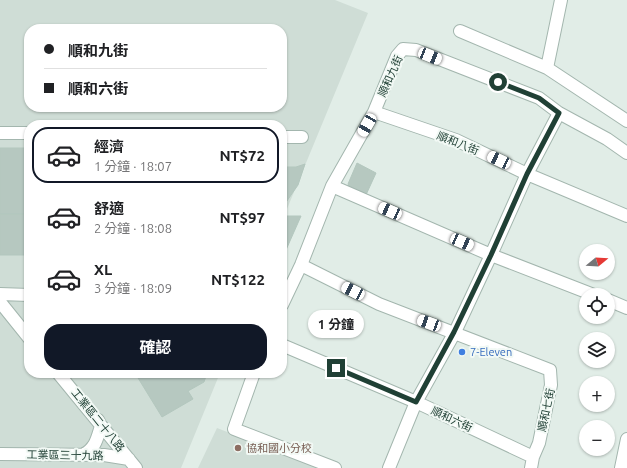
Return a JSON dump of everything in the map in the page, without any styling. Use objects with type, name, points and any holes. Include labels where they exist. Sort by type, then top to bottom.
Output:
[{"type":"street","points":[[547,68],[561,0]]},
{"type":"street","points":[[460,31],[547,68],[627,121]]},
{"type":"street","name":"順和九街","points":[[287,294],[301,265],[332,186],[374,112],[397,56],[403,49],[416,50],[539,98],[559,113],[607,139],[627,153]]},
{"type":"street","name":"順和八街","points":[[374,112],[456,140],[527,174],[627,216]]},
{"type":"street","points":[[389,468],[416,402],[454,332],[491,255],[527,174],[559,113]]},
{"type":"street","points":[[0,133],[24,133]]},
{"type":"street","points":[[287,137],[302,137]]},
{"type":"street","points":[[332,186],[491,255],[579,289]]},
{"type":"street","name":"順和七街","points":[[301,265],[379,304],[550,370],[551,386],[539,443],[532,462]]},
{"type":"street","points":[[0,294],[24,294]]},
{"type":"street","points":[[0,302],[24,327]]},
{"type":"street","points":[[615,303],[627,308]]},
{"type":"street","name":"順和六街","points":[[287,347],[416,402],[532,462]]},
{"type":"street","name":"工業區二十八路","points":[[62,378],[133,464]]},
{"type":"street","points":[[252,378],[234,429],[335,468]]},
{"type":"street","points":[[83,455],[89,452],[96,442],[101,426],[98,420]]},
{"type":"street","points":[[621,468],[625,456],[627,439]]},
{"type":"street","name":"工業區三十九路","points":[[0,454],[104,455],[133,464]]},
{"type":"shaded area","points":[[0,0],[335,0],[368,13],[287,209],[287,120],[24,120],[24,378],[218,378],[181,468],[0,468]]},
{"type":"shaded area","name":"協和國小分校","points":[[217,428],[320,468],[198,468]]},
{"type":"building","points":[[0,148],[24,148],[24,214],[0,214]]},
{"type":"building","points":[[357,163],[376,173],[365,197],[351,191],[348,184]]},
{"type":"building","points":[[305,164],[298,185],[287,201],[287,167],[296,167]]},
{"type":"building","points":[[0,214],[24,214],[24,255],[0,255]]},
{"type":"building","points":[[287,216],[301,216],[287,248]]},
{"type":"building","points":[[138,378],[205,378],[204,382],[188,391],[193,399],[162,417]]},
{"type":"place","name":"7-Eleven","points":[[462,352]]},
{"type":"place","name":"協和國小分校","points":[[238,448]]},
{"type":"route","points":[[336,368],[416,402],[454,332],[491,255],[527,174],[559,113],[539,98],[498,82]]}]
